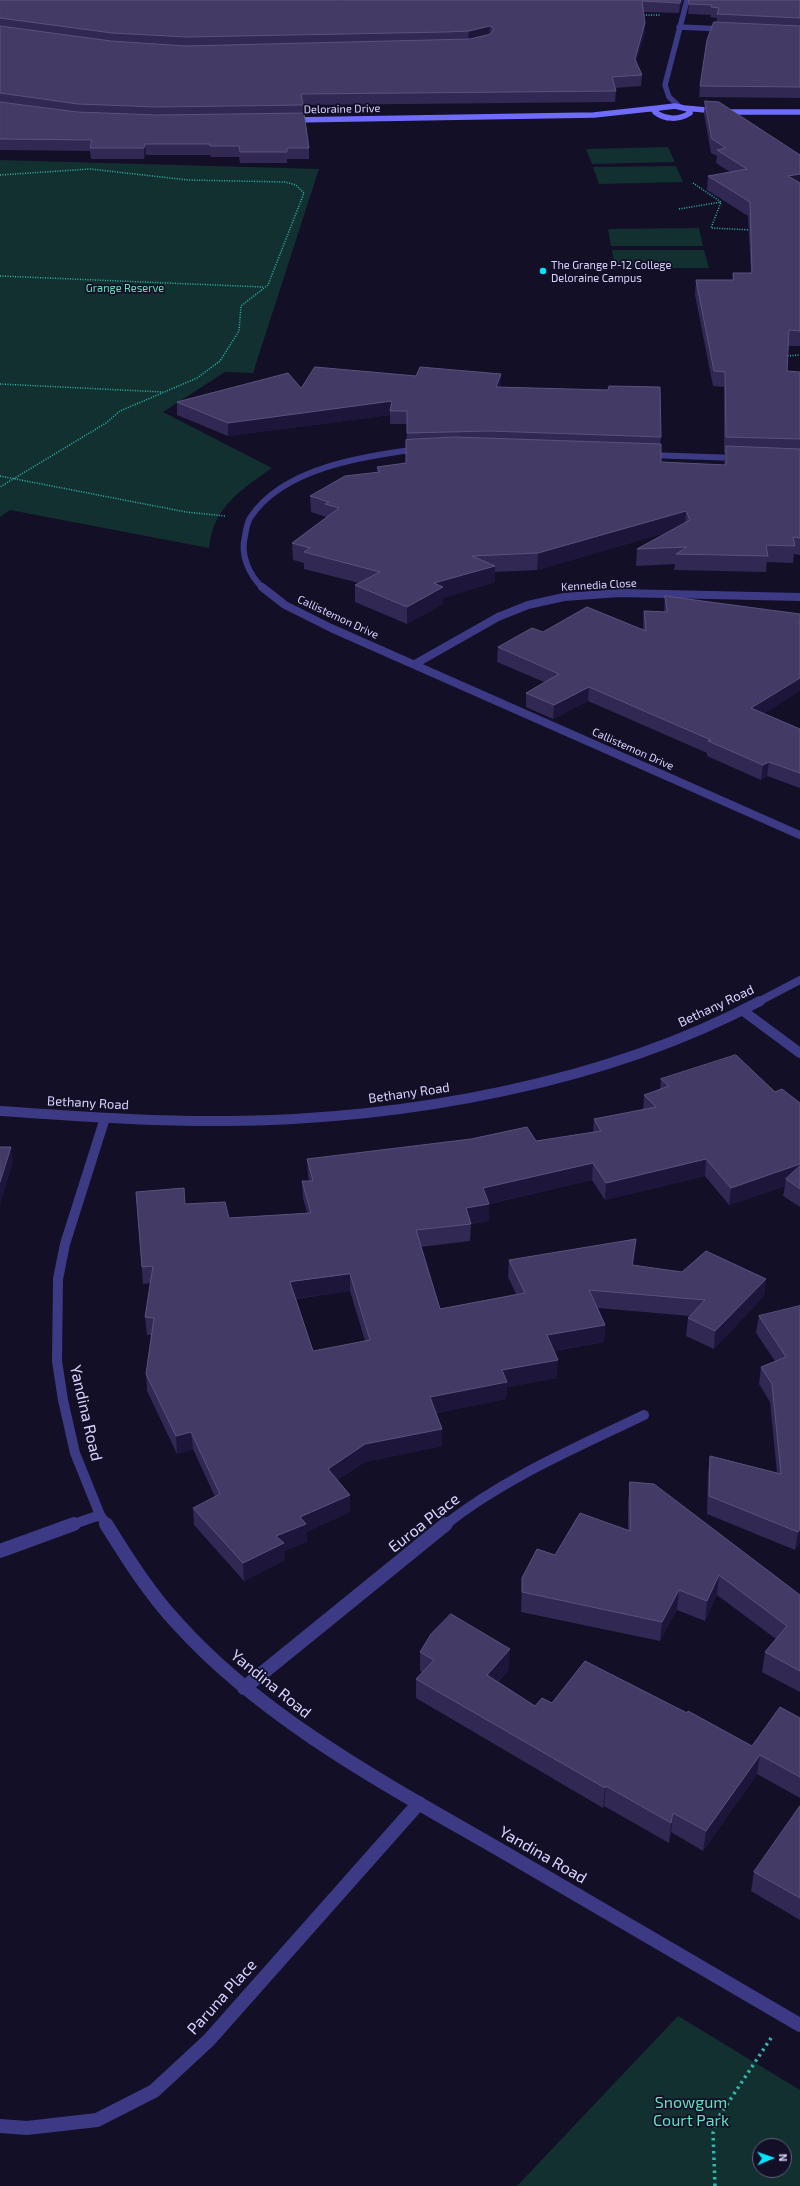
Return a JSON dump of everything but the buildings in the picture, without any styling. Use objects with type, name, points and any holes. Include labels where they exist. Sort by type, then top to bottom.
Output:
[{"type":"street","points":[[687,0],[665,85],[667,94],[671,101],[690,111],[688,115],[728,112],[800,112]]},
{"type":"street","points":[[679,27],[729,29]]},
{"type":"street","points":[[662,116],[655,112],[660,107],[667,94]]},
{"type":"street","name":"Deloraine Drive","points":[[614,114],[660,107],[682,107]]},
{"type":"street","points":[[682,107],[728,112]]},
{"type":"street","name":"Deloraine Drive","points":[[287,120],[614,114],[680,117],[688,115]]},
{"type":"street","name":"Callistemon Drive","points":[[424,449],[363,457],[310,473],[286,485],[266,500],[250,519],[244,532],[244,556],[249,569],[260,585],[295,611],[800,835]]},
{"type":"street","points":[[642,455],[745,458]]},
{"type":"street","name":"Kennedia Close","points":[[415,664],[501,614],[529,604],[557,598],[618,594],[800,597]]},
{"type":"street","name":"Bethany Road","points":[[0,1110],[105,1118],[234,1121],[299,1118],[377,1111],[463,1099],[541,1082],[615,1060],[680,1037],[742,1010],[800,980]]},
{"type":"street","points":[[742,1010],[800,1053]]},
{"type":"street","name":"Yandina Road","points":[[105,1118],[65,1244],[58,1279],[56,1316],[57,1361],[63,1400],[75,1453],[100,1515],[139,1577],[177,1624],[244,1688],[315,1739],[419,1803],[800,2025]]},
{"type":"street","name":"Euroa Place","points":[[244,1688],[468,1507],[532,1469],[644,1415]]},
{"type":"street","points":[[0,1551],[100,1515]]},
{"type":"street","name":"Paruna Place","points":[[0,2126],[27,2128],[97,2120],[154,2091],[209,2040],[419,1803]]},
{"type":"path","points":[[640,14],[682,16]]},
{"type":"path","points":[[0,175],[90,169],[157,175],[188,180],[233,182],[270,181],[296,185],[304,193],[268,285],[241,306],[239,331],[220,361],[197,378],[120,411],[106,423],[0,487]]},
{"type":"path","points":[[693,183],[721,202]]},
{"type":"path","points":[[679,209],[721,202]]},
{"type":"path","points":[[721,202],[711,228],[757,230]]},
{"type":"path","points":[[0,276],[264,287]]},
{"type":"path","points":[[778,356],[800,355]]},
{"type":"path","points":[[0,384],[164,392]]},
{"type":"path","points":[[0,476],[186,512],[250,519]]},
{"type":"path","points":[[715,2186],[713,2133],[718,2118],[786,2016]]},
{"type":"green space","points":[[668,147],[675,162],[592,164],[586,149]]},
{"type":"green space","name":"Grange Reserve","points":[[0,160],[319,169],[253,373],[225,372],[163,412],[272,468],[239,492],[230,501],[216,521],[209,548],[10,510],[0,517]]},
{"type":"green space","points":[[676,166],[683,182],[599,184],[593,167]]},
{"type":"green space","points":[[699,228],[703,246],[611,246],[608,229]]},
{"type":"green space","points":[[612,250],[704,250],[709,268],[615,268]]},
{"type":"green space","name":"Snowgum Court Park","points":[[678,2016],[800,2090],[800,2186],[517,2186]]},
{"type":"place","name":"The Grange P-12 College Deloraine Campus","points":[[543,271]]}]
